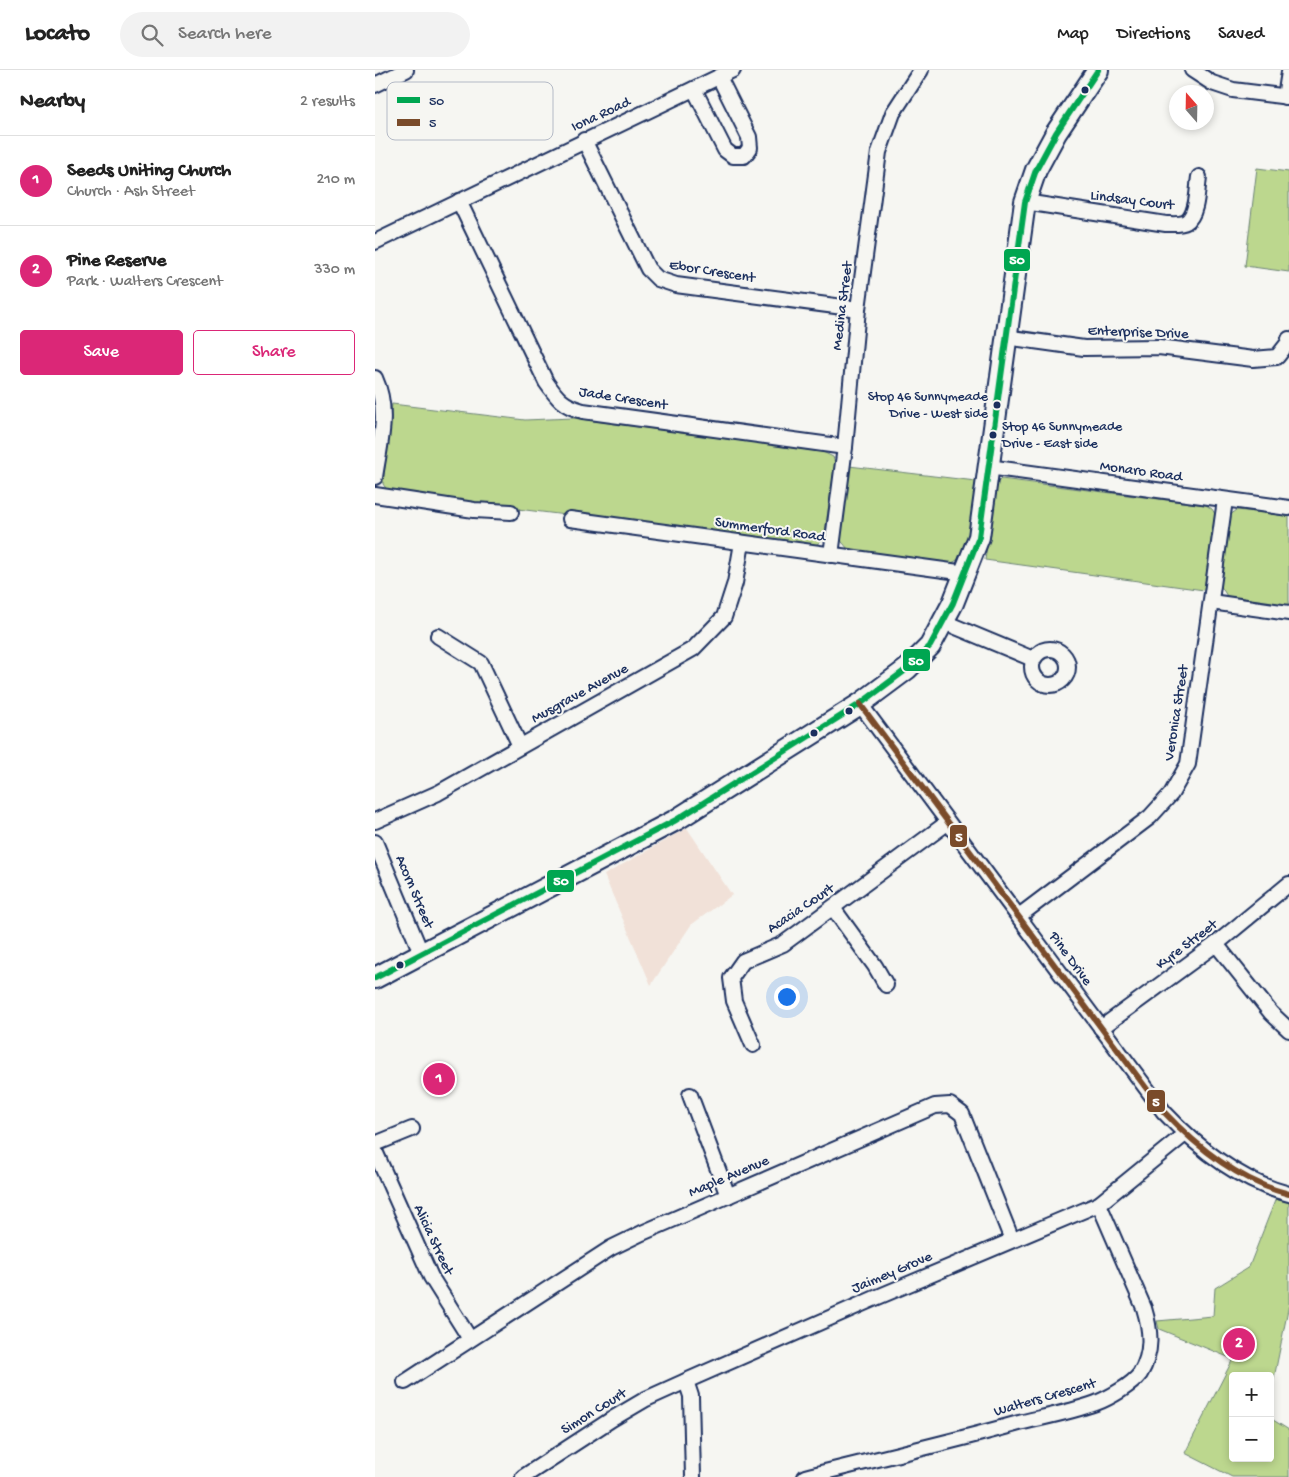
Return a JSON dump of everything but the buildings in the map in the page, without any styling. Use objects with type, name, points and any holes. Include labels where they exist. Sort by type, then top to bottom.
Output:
[{"type":"street","points":[[375,85],[406,70]]},
{"type":"street","name":"Iona Road","points":[[375,242],[733,70]]},
{"type":"street","name":"Medina Street","points":[[831,555],[845,447],[858,309],[879,152],[893,113],[921,70]]},
{"type":"street","points":[[375,978],[676,820],[860,704],[907,669],[930,646],[944,622],[966,573],[979,537],[1025,202],[1036,170],[1056,133],[1098,70]]},
{"type":"street","points":[[1192,70],[1212,83],[1233,90],[1287,97],[1289,72]]},
{"type":"street","points":[[694,89],[725,150],[733,156],[744,156],[750,148],[749,137],[719,77]]},
{"type":"street","name":"Ebor Crescent","points":[[584,140],[648,269],[658,279],[676,285],[858,309]]},
{"type":"street","name":"Lindsay Court","points":[[1025,202],[1166,224],[1177,224],[1185,222],[1192,215],[1195,207],[1199,176]]},
{"type":"street","name":"Jade Crescent","points":[[459,201],[546,382],[555,395],[568,407],[583,411],[845,447]]},
{"type":"street","name":"Enterprise Drive","points":[[1005,337],[1084,348],[1159,347],[1253,358],[1277,357],[1289,339]]},
{"type":"street","points":[[375,378],[380,390],[384,420],[375,477]]},
{"type":"street","name":"Monaro Road","points":[[988,467],[1289,508]]},
{"type":"street","points":[[375,494],[474,510],[511,512]]},
{"type":"street","name":"Veronica Street","points":[[1019,916],[1151,817],[1171,794],[1188,764],[1225,500]]},
{"type":"street","name":"Summerford Road","points":[[570,519],[966,573]]},
{"type":"street","name":"Musgrave Avenue","points":[[375,821],[438,793],[693,649],[725,617],[735,584],[742,543]]},
{"type":"street","points":[[1211,602],[1289,613]]},
{"type":"street","points":[[944,622],[1033,659]]},
{"type":"street","points":[[438,636],[481,663],[520,746]]},
{"type":"street","name":"Pine Drive","points":[[860,704],[1164,1112],[1185,1134],[1241,1174],[1278,1192],[1289,1194]]},
{"type":"street","name":"Acacia Court","points":[[753,1045],[734,1001],[731,978],[743,961],[783,944],[947,822]]},
{"type":"street","name":"Acorn Street","points":[[375,842],[422,955]]},
{"type":"street","name":"Kyre Street","points":[[1101,1028],[1216,944],[1289,884]]},
{"type":"street","points":[[833,908],[875,966],[886,985]]},
{"type":"street","points":[[1216,944],[1271,1013],[1289,1030]]},
{"type":"street","points":[[689,1095],[728,1196]]},
{"type":"street","name":"Maple Avenue","points":[[405,1382],[611,1248],[935,1106],[950,1105],[962,1114],[1012,1240]]},
{"type":"street","points":[[375,1144],[412,1129]]},
{"type":"street","name":"Jaimey Grove","points":[[686,1381],[1099,1204],[1185,1134]]},
{"type":"street","name":"Alicia Street","points":[[375,1151],[431,1277],[470,1338]]},
{"type":"street","name":"Walters Crescent","points":[[805,1477],[1096,1403],[1119,1391],[1139,1375],[1148,1353],[1151,1334],[1149,1323],[1099,1204]]},
{"type":"street","points":[[686,1381],[691,1396],[693,1477]]},
{"type":"street","name":"Simon Court","points":[[523,1477],[612,1418],[646,1399],[686,1381]]},
{"type":"shaded area","points":[[687,828],[732,895],[691,925],[651,985],[604,875]]},
{"type":"green space","points":[[1257,168],[1289,172],[1289,272],[1245,266]]},
{"type":"green space","points":[[392,404],[525,420],[573,418],[823,452],[833,457],[835,463],[824,538],[815,546],[389,493],[383,484]]},
{"type":"green space","points":[[849,466],[976,481],[966,555],[952,563],[848,549],[838,537]]},
{"type":"green space","points":[[1001,479],[1206,505],[1215,514],[1204,590],[985,560],[996,484]]},
{"type":"green space","points":[[1237,510],[1289,516],[1289,605],[1227,596],[1220,585],[1230,515]]},
{"type":"green space","points":[[1276,1198],[1289,1202],[1289,1304],[1274,1378],[1274,1372],[1229,1372],[1229,1462],[1274,1462],[1274,1421],[1289,1430],[1289,1477],[1232,1477],[1185,1453],[1233,1359],[1159,1329],[1157,1321],[1213,1316],[1215,1288],[1249,1267]]},
{"type":"transit line","name":"50","points":[[375,978],[676,820],[860,704],[907,669],[930,646],[953,603],[979,537],[1025,202],[1036,170],[1056,133],[1098,70]]},
{"type":"transit line","name":"5","points":[[860,704],[1164,1112],[1191,1138],[1221,1162],[1254,1181],[1289,1194]]},
{"type":"place","name":"Stop 46 Sunnymeade Drive - West side","points":[[997,405]]},
{"type":"place","name":"Stop 46 Sunnymeade Drive - East side","points":[[993,435]]},
{"type":"place","name":"Seeds Uniting Church","points":[[439,1079]]},
{"type":"place","name":"Pine Reserve","points":[[1239,1344]]}]
